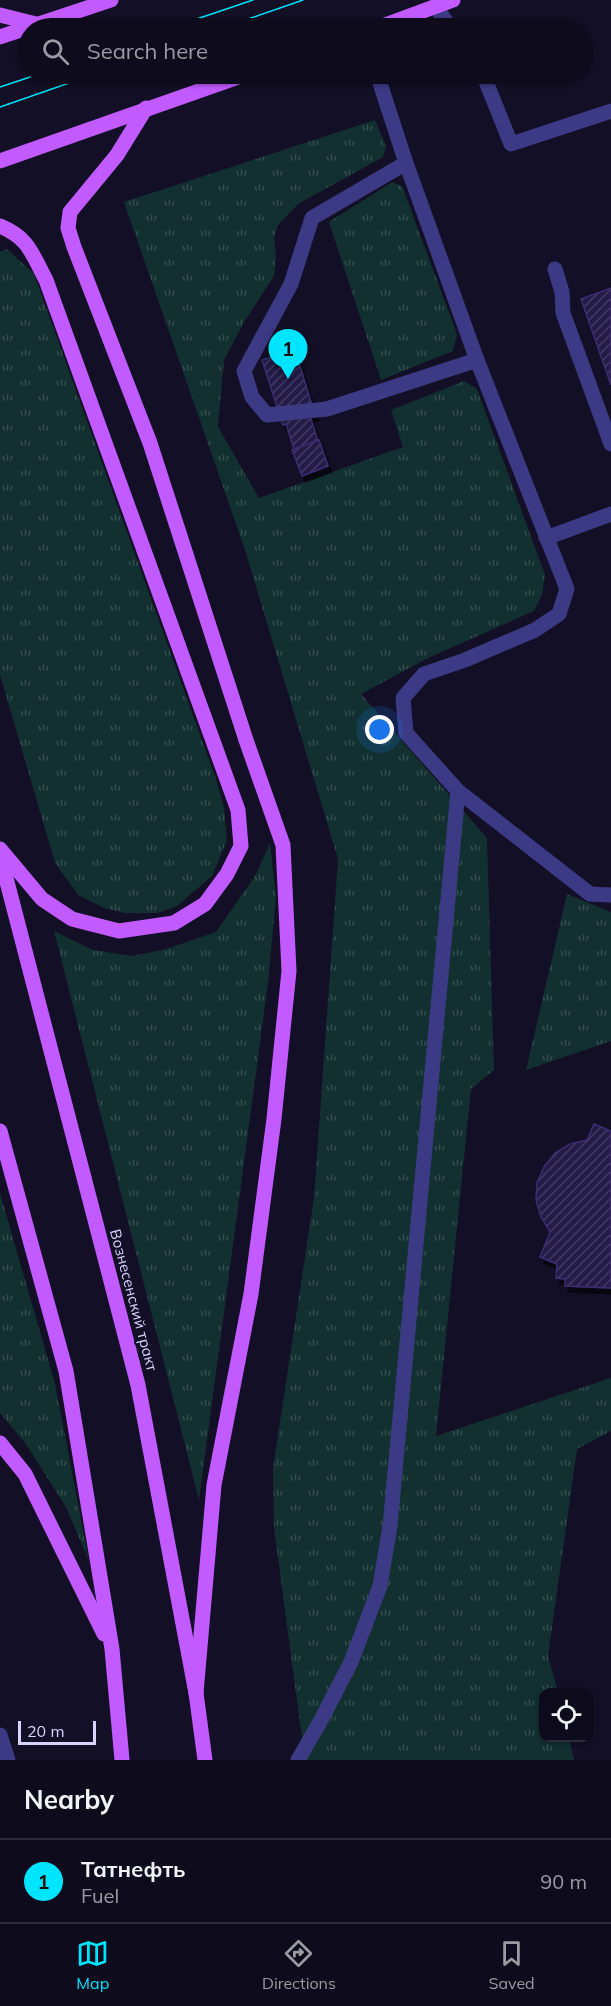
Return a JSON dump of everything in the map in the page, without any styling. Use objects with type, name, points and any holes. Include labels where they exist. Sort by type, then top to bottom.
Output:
[{"type":"main road","points":[[60,18],[111,0]]},
{"type":"main road","points":[[403,18],[453,0]]},
{"type":"main road","points":[[0,15],[18,20]]},
{"type":"main road","points":[[0,37],[18,32]]},
{"type":"main road","points":[[0,161],[217,84]]},
{"type":"main road","points":[[146,108],[117,155],[70,212],[69,228],[74,247],[150,443],[246,740],[284,845],[289,971],[274,1119],[251,1294],[214,1485],[196,1692]]},
{"type":"main road","points":[[0,226],[16,233],[26,243],[46,280],[238,810],[241,846],[227,874],[205,904],[174,923],[119,931],[72,919],[42,899],[0,849]]},
{"type":"main road","name":"Вознесенский тракт","points":[[0,855],[138,1384],[196,1692],[205,1760]]},
{"type":"main road","points":[[0,1131],[66,1371],[112,1649],[122,1760]]},
{"type":"main road","points":[[0,1443],[25,1474],[112,1649]]},
{"type":"street","points":[[435,6],[444,18]]},
{"type":"street","points":[[380,84],[406,163],[477,360],[567,589],[559,614],[535,630],[465,660],[424,674],[403,698],[406,733],[458,791],[590,894],[611,895]]},
{"type":"street","points":[[487,84],[511,144],[611,111]]},
{"type":"street","points":[[406,163],[312,218],[291,284],[244,371],[252,397],[267,415],[327,409],[477,360]]},
{"type":"street","points":[[555,269],[562,292],[563,313],[611,444]]},
{"type":"street","points":[[546,538],[611,514]]},
{"type":"street","points":[[298,1760],[321,1722],[351,1662],[380,1586],[390,1526],[458,791]]},
{"type":"street","points":[[0,1735],[8,1760]]},
{"type":"green space","points":[[375,120],[386,146],[383,157],[298,204],[278,225],[274,237],[276,257],[274,276],[244,322],[224,360],[218,427],[259,498],[403,447],[391,410],[464,381],[477,389],[545,575],[542,595],[534,611],[428,658],[361,694],[487,838],[494,1070],[471,1089],[436,1436],[611,1378],[611,1431],[577,1449],[548,1656],[557,1688],[539,1688],[539,1742],[570,1742],[574,1760],[305,1760],[274,1528],[273,1468],[314,1198],[338,859],[245,550],[124,202]]},
{"type":"green space","points":[[392,182],[402,186],[457,334],[453,351],[381,380],[329,222]]},
{"type":"green space","points":[[7,249],[34,274],[216,779],[224,808],[227,840],[212,876],[177,906],[157,913],[125,913],[104,908],[78,895],[55,863],[0,675],[0,252]]},
{"type":"green space","points":[[270,843],[276,897],[268,983],[199,1500],[54,931],[93,950],[132,956],[166,949],[216,932],[255,876]]},
{"type":"green space","points":[[567,894],[611,912],[611,1041],[526,1070]]},
{"type":"green space","points":[[0,1193],[55,1384],[89,1561],[66,1507],[25,1443],[0,1413]]},
{"type":"building","points":[[611,288],[611,385],[581,299]]},
{"type":"building","points":[[295,350],[315,415],[310,416],[318,441],[294,449],[286,424],[283,425],[262,360]]},
{"type":"building","points":[[319,440],[328,466],[302,476],[292,450]]},
{"type":"building","points":[[594,1124],[611,1131],[611,1288],[565,1286],[565,1279],[556,1278],[557,1264],[540,1257],[550,1232],[541,1217],[536,1200],[537,1183],[544,1167],[555,1153],[570,1144],[587,1140]]},
{"type":"tram line","points":[[200,18],[253,0]]},
{"type":"tram line","points":[[251,18],[303,0]]},
{"type":"tram line","points":[[0,87],[18,81]]},
{"type":"tram line","points":[[0,107],[66,84]]},
{"type":"place","name":"Татнефть","points":[[288,379]]}]
